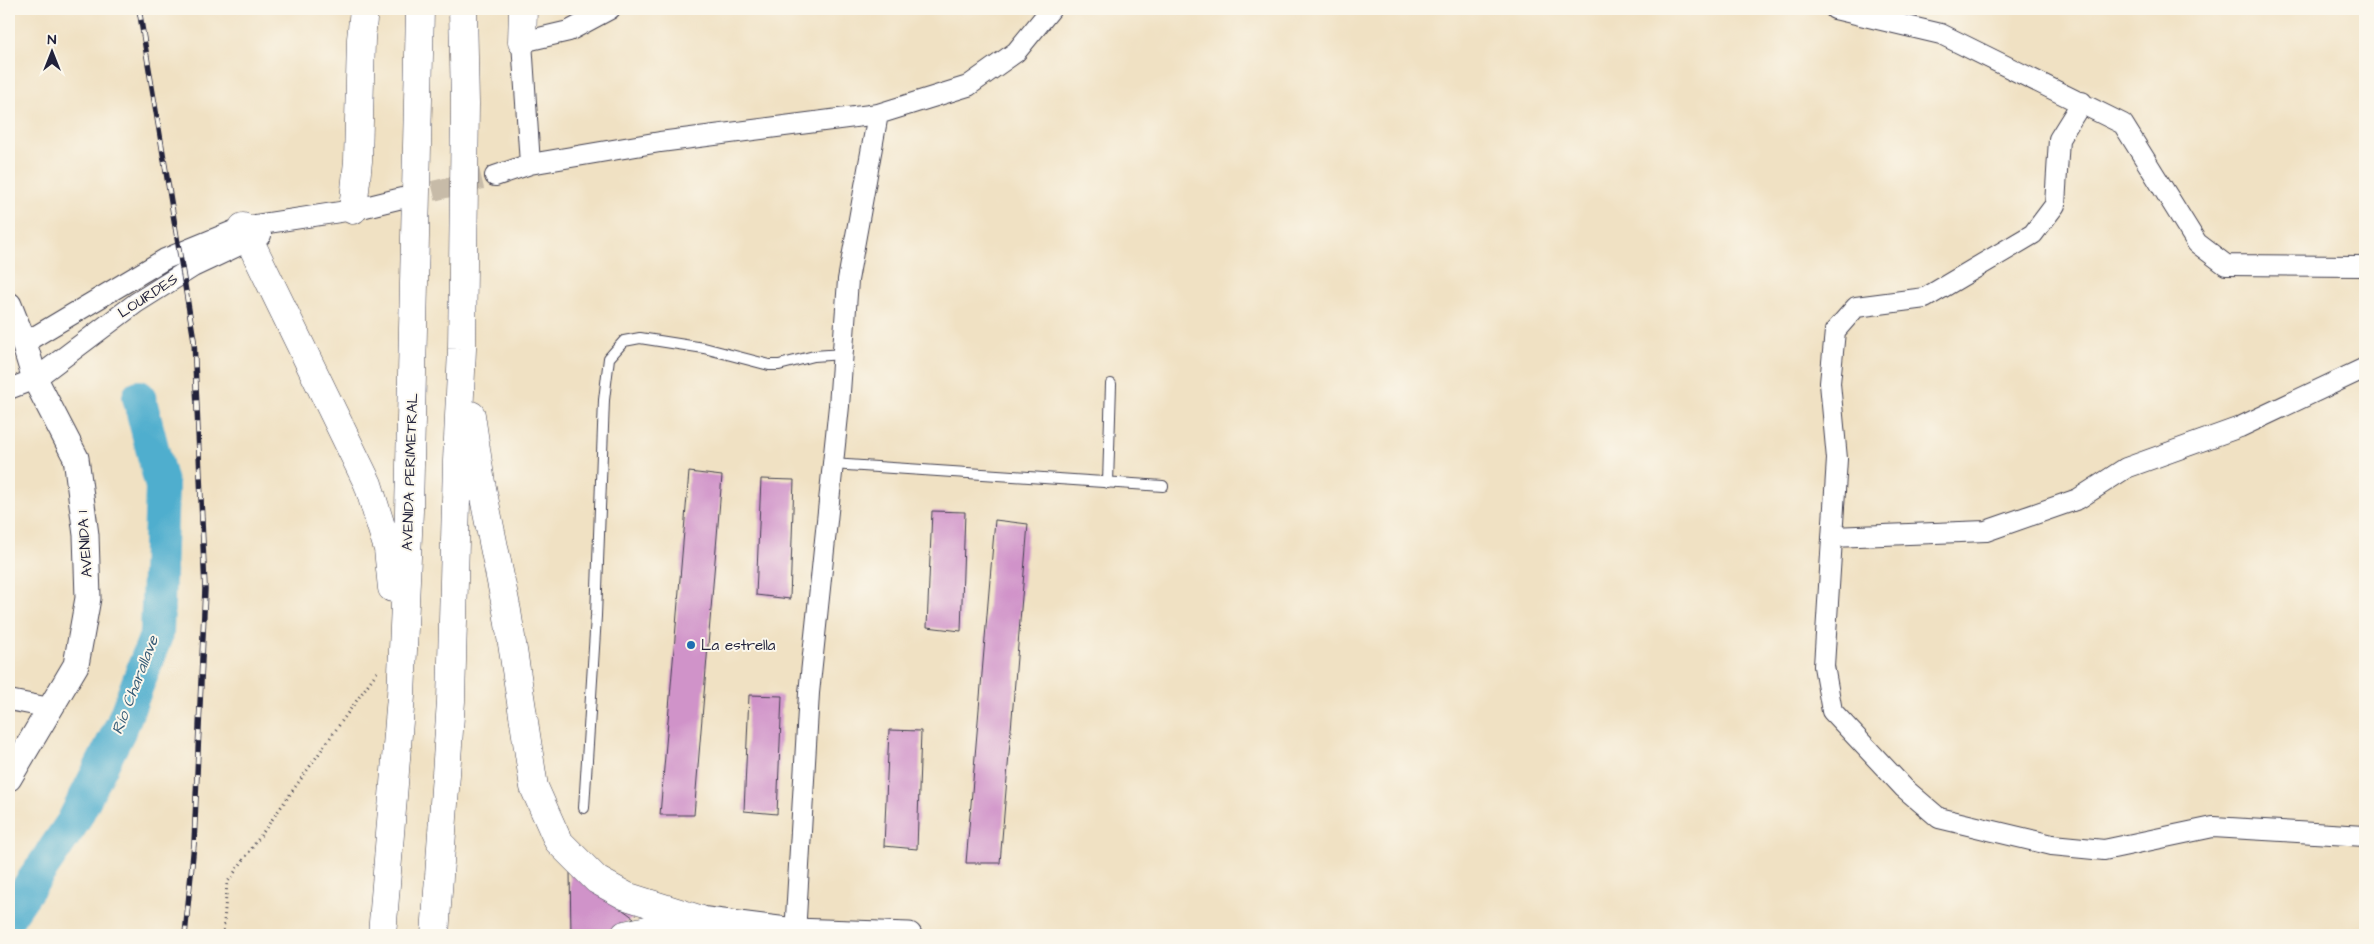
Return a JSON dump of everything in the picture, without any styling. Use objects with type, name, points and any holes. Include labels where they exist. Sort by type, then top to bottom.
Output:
[{"type":"highway","points":[[353,210],[358,162],[361,39],[364,9]]},
{"type":"highway","name":"AVENIDA PERIMETRAL","points":[[382,935],[401,696],[412,426],[420,9]]},
{"type":"highway","points":[[435,935],[451,701],[462,349],[465,104],[463,9]]},
{"type":"highway","points":[[522,42],[523,9]]},
{"type":"highway","points":[[246,234],[368,484],[388,549],[401,696]]},
{"type":"highway","points":[[462,349],[481,483],[507,611],[534,787],[558,841],[597,880],[626,896],[699,919]]},
{"type":"highway","points":[[625,935],[699,919]]},
{"type":"street","points":[[530,164],[522,42],[569,31],[610,9]]},
{"type":"street","points":[[495,176],[530,164],[660,142],[878,114],[968,86],[1016,52],[1051,9]]},
{"type":"street","points":[[1835,9],[1941,34],[2082,102],[2122,124],[2197,243],[2226,265],[2365,266]]},
{"type":"street","points":[[2082,102],[2059,139],[2055,205],[2034,234],[1924,298],[1856,307],[1834,331],[1830,383],[1837,459],[1824,666],[1832,711],[1904,788],[1939,818],[2052,845],[2104,850],[2212,827],[2365,836]]},
{"type":"street","points":[[795,933],[808,692],[843,354],[848,280],[878,114]]},
{"type":"street","points":[[24,343],[165,259],[297,218],[353,210],[402,198]]},
{"type":"street","name":"LOURDES","points":[[9,389],[35,379],[136,303],[246,234]]},
{"type":"street","name":"AVENIDA 1","points":[[9,305],[24,343],[35,379],[76,458],[86,535],[88,598],[76,665],[9,778]]},
{"type":"street","points":[[1832,537],[1986,530],[2078,499],[2126,468],[2240,428],[2365,368]]},
{"type":"street","points":[[9,700],[50,708]]},
{"type":"street","points":[[699,919],[795,933],[909,935]]},
{"type":"lane","points":[[584,808],[596,616],[604,400],[609,358],[624,341],[640,338],[704,348],[769,365],[779,365],[814,356],[843,354]]},
{"type":"lane","points":[[1108,483],[1111,384]]},
{"type":"lane","points":[[832,464],[1163,486]]},
{"type":"path","points":[[223,935],[227,883],[396,644]]},
{"type":"building","name":"La estrella","points":[[689,472],[722,476],[694,815],[660,815]]},
{"type":"building","points":[[761,479],[794,480],[790,599],[756,595]]},
{"type":"building","points":[[932,511],[965,512],[961,631],[927,627]]},
{"type":"building","points":[[995,520],[1028,524],[1000,863],[966,863]]},
{"type":"building","points":[[749,695],[782,696],[777,814],[744,811]]},
{"type":"building","points":[[889,730],[921,731],[917,849],[884,846]]},
{"type":"building","points":[[570,871],[634,918],[602,935],[571,935]]},
{"type":"waterway","name":"Río Charallave","points":[[9,916],[73,822],[122,725],[157,633],[162,487],[139,397]]},
{"type":"tunnel","points":[[404,198],[495,176]]},
{"type":"railway","points":[[139,9],[194,340],[205,589],[194,844],[185,935]]},
{"type":"place","name":"La estrella","points":[[691,645]]}]
